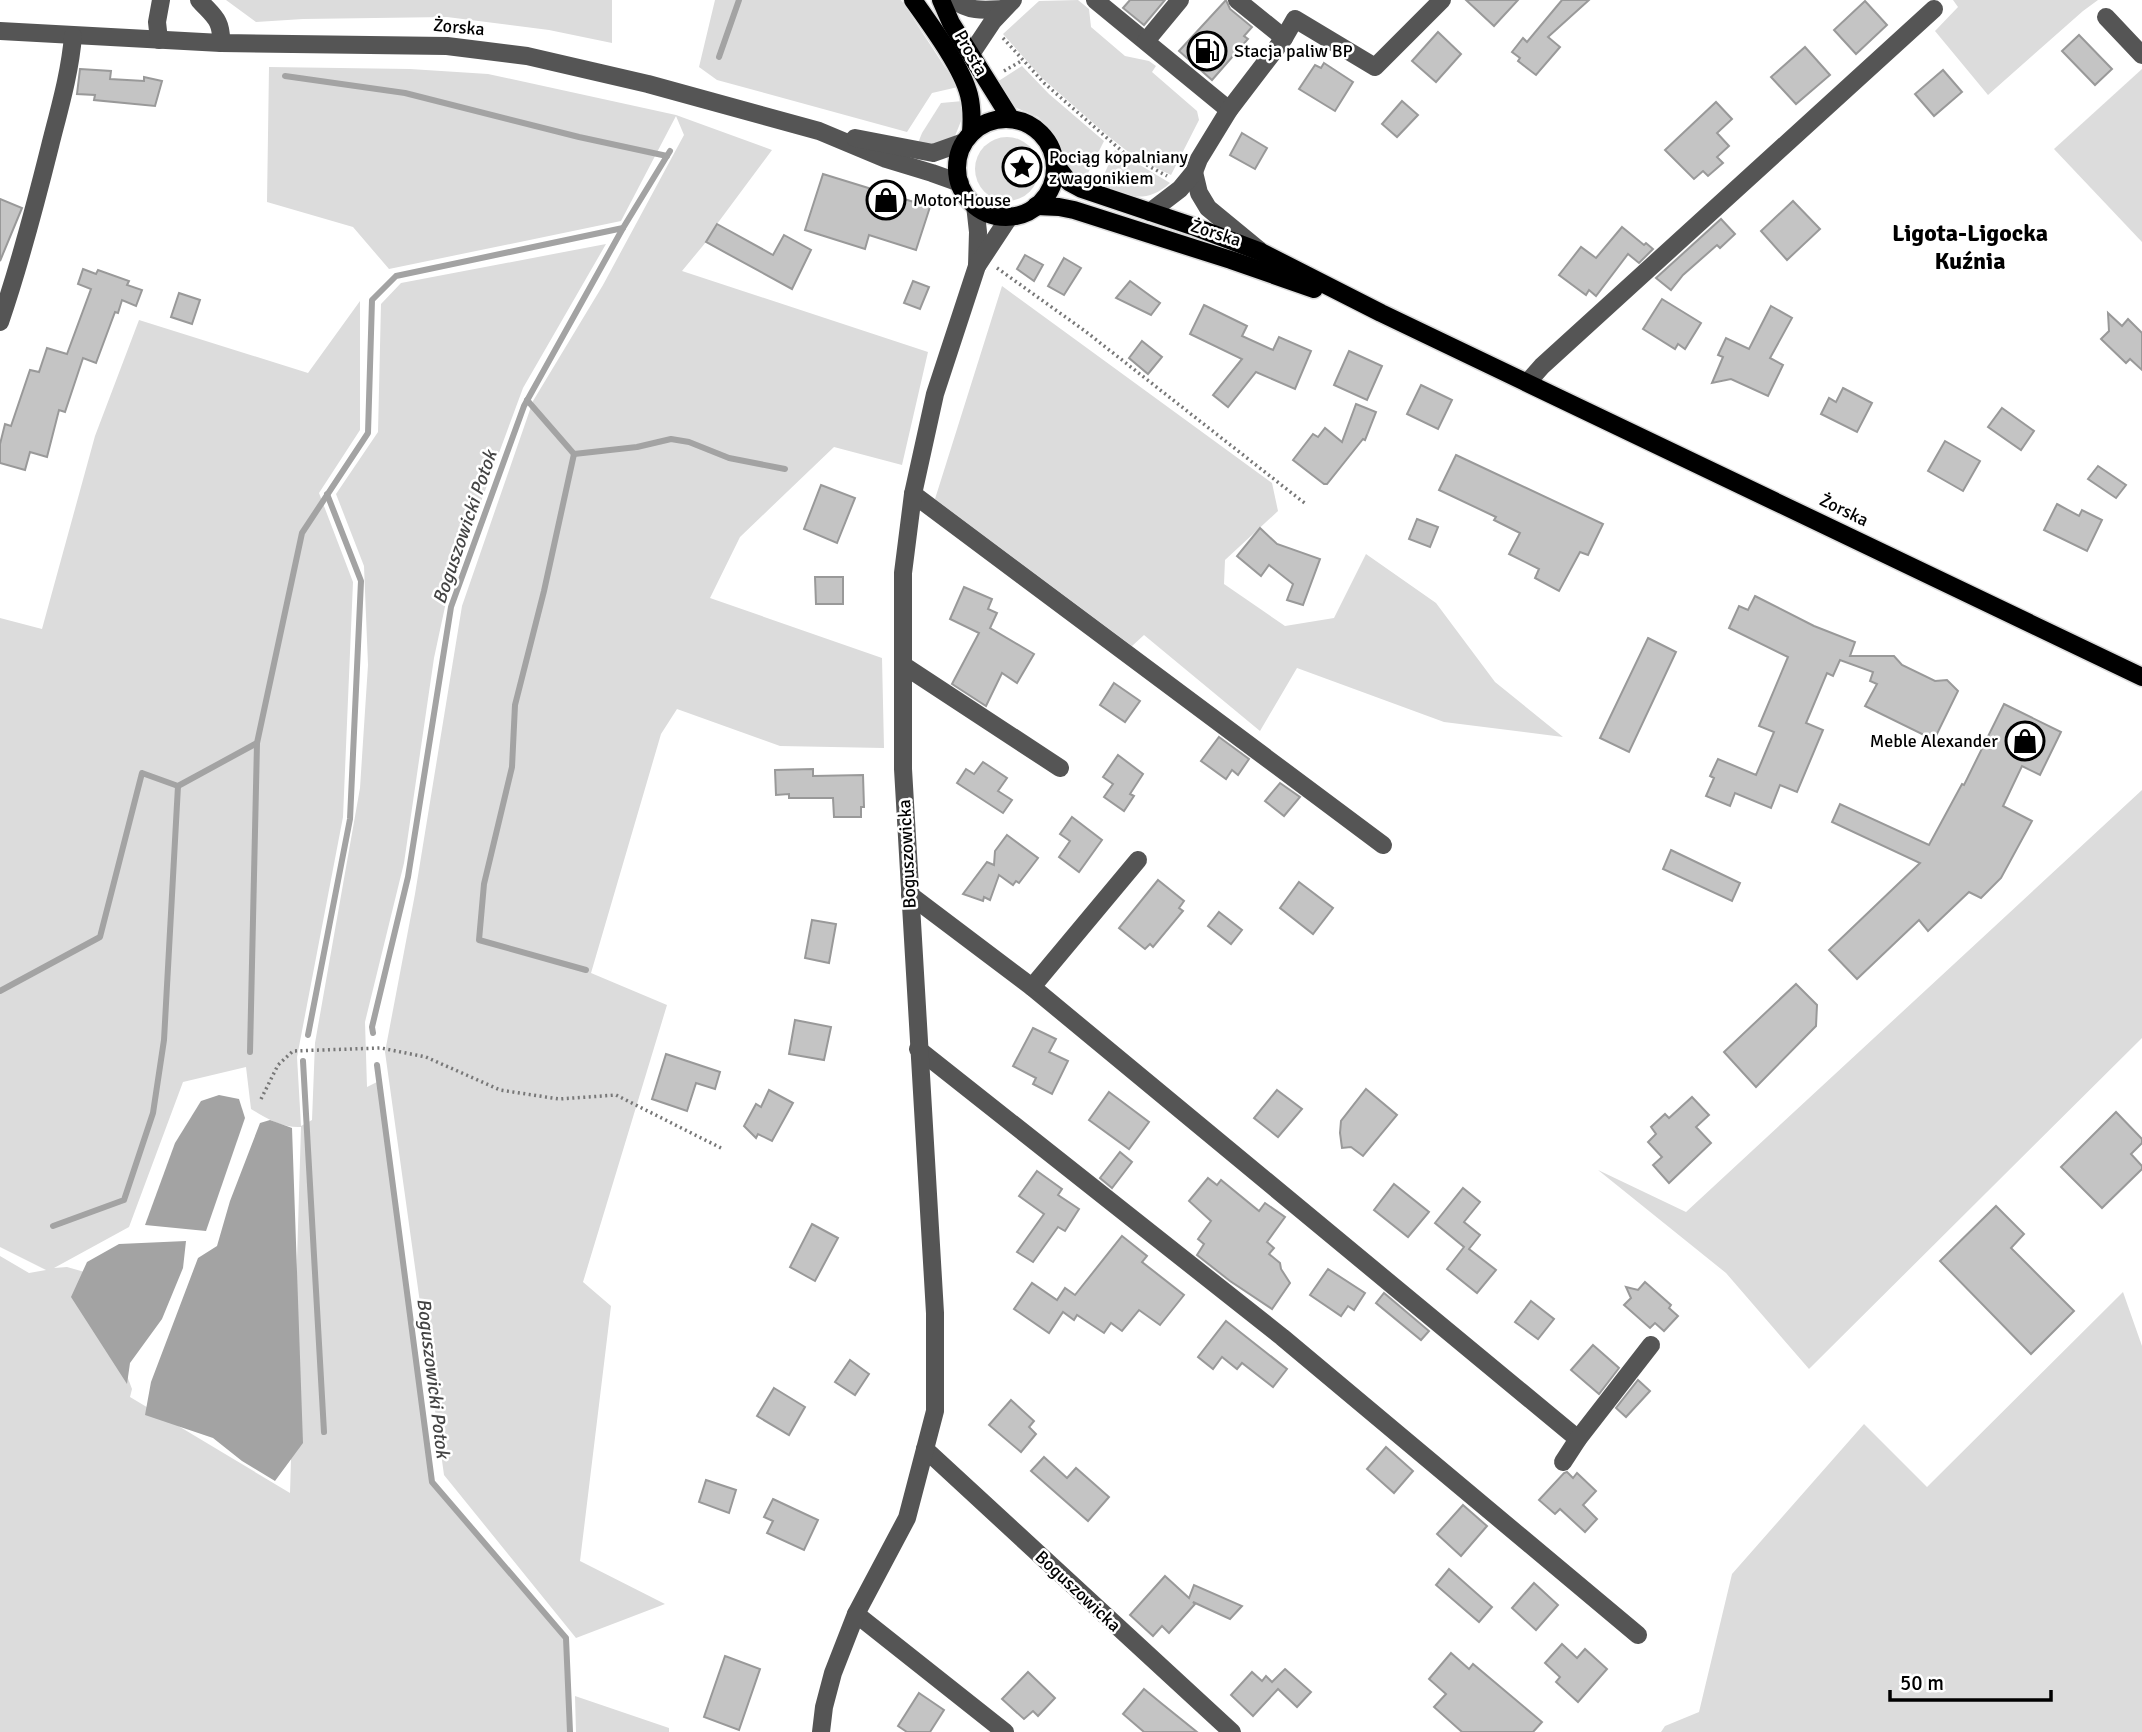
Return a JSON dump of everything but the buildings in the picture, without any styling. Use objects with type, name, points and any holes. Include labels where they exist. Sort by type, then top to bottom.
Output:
[{"type":"main road","name":"Prosta","points":[[913,0],[929,21],[964,82],[971,105],[967,138]]},
{"type":"main road","name":"Prosta","points":[[941,0],[951,23],[1012,119]]},
{"type":"main road","points":[[1012,119],[1026,123],[1043,136],[1051,149],[1055,164],[1051,185],[1036,206],[1025,212],[1010,216],[990,214],[966,196],[960,183],[957,163],[967,138],[985,123],[1012,119]]},
{"type":"main road","name":"Żorska","points":[[1055,164],[1069,182],[1082,189],[1262,252],[1381,313],[2142,677]]},
{"type":"main road","name":"Żorska","points":[[1036,206],[1066,208],[1138,230],[1381,313]]},
{"type":"street","points":[[159,40],[157,22],[161,0]]},
{"type":"street","points":[[199,0],[217,19],[221,29],[221,43]]},
{"type":"street","points":[[954,0],[961,6],[975,10],[1008,4]]},
{"type":"street","points":[[1146,41],[1180,0]]},
{"type":"street","points":[[1237,0],[1284,38]]},
{"type":"street","points":[[1150,212],[1180,189],[1194,172],[1229,110],[1284,38],[1294,19],[1375,67],[1442,0]]},
{"type":"street","points":[[1102,2],[1229,110]]},
{"type":"street","points":[[971,54],[980,38],[1008,4]]},
{"type":"street","points":[[1527,383],[1542,366],[1934,9]]},
{"type":"street","points":[[2106,17],[2142,55]]},
{"type":"street","name":"Żorska","points":[[0,31],[221,43],[432,45],[489,51],[550,60],[609,74],[830,135],[933,153],[967,138]]},
{"type":"street","points":[[0,322],[31,223],[68,74],[73,36]]},
{"type":"street","name":"Żorska","points":[[830,135],[886,159],[960,183]]},
{"type":"street","name":"Żorska","points":[[1194,172],[1199,193],[1208,208],[1262,252]]},
{"type":"street","name":"Boguszowicka","points":[[975,205],[978,232],[977,266]]},
{"type":"street","name":"Boguszowicka","points":[[821,1732],[833,1673],[856,1614],[907,1518],[934,1411],[934,1312],[903,769],[903,573],[913,494],[934,394],[977,266],[1010,216]]},
{"type":"street","points":[[913,494],[1383,845]]},
{"type":"street","points":[[903,665],[1060,768]]},
{"type":"street","points":[[1032,988],[1138,860]]},
{"type":"street","points":[[910,895],[1032,988],[1578,1438]]},
{"type":"street","points":[[918,1049],[1282,1337],[1638,1635]]},
{"type":"street","points":[[1563,1462],[1578,1438],[1651,1345]]},
{"type":"street","name":"Boguszowicka","points":[[925,1449],[1232,1732]]},
{"type":"street","points":[[856,1614],[1005,1732]]},
{"type":"path","points":[[1000,33],[1044,83],[1122,152],[1172,179]]},
{"type":"path","points":[[996,76],[1023,60]]},
{"type":"path","points":[[977,266],[1003,270],[1307,505]]},
{"type":"path","points":[[261,1099],[278,1065],[293,1051],[381,1048],[426,1057],[500,1090],[559,1099],[616,1095],[721,1148]]},
{"type":"shaded area","points":[[226,0],[612,0],[612,43],[549,30],[447,17],[256,22]]},
{"type":"shaded area","points":[[715,0],[901,0],[958,87],[932,93],[907,132],[717,80],[699,67]]},
{"type":"shaded area","points":[[1078,0],[1089,9],[1091,27],[1125,56],[1149,61],[1156,66],[1152,72],[1197,111],[1199,120],[1171,175],[1136,158],[1108,136],[1042,78],[1003,34],[1039,1]]},
{"type":"shaded area","points":[[1953,0],[2098,0],[1988,95],[1935,31],[1958,7]]},
{"type":"shaded area","points":[[1022,66],[1049,94],[1104,141],[1083,183],[1068,171],[1058,141],[1050,129],[1038,117],[1012,106],[997,82]]},
{"type":"shaded area","points":[[269,67],[410,69],[488,74],[676,115],[772,150],[682,271],[928,352],[902,465],[834,447],[740,537],[710,598],[882,658],[884,748],[780,746],[677,709],[661,734],[591,973],[667,1005],[583,1282],[611,1306],[580,1561],[665,1604],[576,1638],[444,1475],[385,1052],[415,894],[462,606],[533,401],[603,285],[684,135],[676,116],[621,221],[389,269],[353,227],[267,202]]},
{"type":"shaded area","points":[[2142,69],[2142,242],[2054,149]]},
{"type":"shaded area","points":[[963,101],[961,121],[955,136],[934,145],[918,143],[941,103]]},
{"type":"shaded area","points":[[1007,137],[1025,143],[1033,151],[1039,169],[1033,187],[1025,195],[1007,201],[989,195],[981,187],[975,169],[981,151],[989,143]]},
{"type":"shaded area","points":[[1115,150],[1170,183],[1153,194],[1144,196],[1127,195],[1099,186]]},
{"type":"shaded area","points":[[606,244],[523,388],[449,588],[434,658],[404,863],[365,1022],[367,1087],[379,1081],[432,1482],[566,1638],[570,1732],[0,1732],[0,1256],[29,1273],[46,1270],[0,1247],[0,618],[42,629],[95,436],[139,320],[308,373],[360,301],[360,430],[319,493],[353,582],[343,817],[297,1057],[301,1126],[312,1120],[315,1043],[360,788],[368,665],[364,566],[336,494],[378,432],[381,304],[401,283]],"holes":[[[246,1067],[251,1109],[281,1124],[301,1127],[290,1493],[130,1397],[132,1389],[88,1273],[67,1267],[54,1268],[129,1227],[183,1082]]]},
{"type":"shaded area","points":[[1002,286],[1272,483],[1278,511],[1225,560],[1224,584],[1285,626],[1334,618],[1366,554],[1436,603],[1495,682],[1563,737],[1444,722],[1297,668],[1260,731],[1144,635],[1132,646],[935,499]]},
{"type":"shaded area","points":[[2142,790],[2142,1038],[1809,1369],[1726,1273],[1598,1170],[1686,1212]]},
{"type":"shaded area","points":[[219,1095],[239,1099],[245,1118],[206,1231],[145,1225],[175,1143],[201,1101]]},
{"type":"shaded area","points":[[270,1120],[292,1128],[303,1443],[275,1481],[242,1461],[213,1438],[145,1415],[151,1382],[198,1258],[217,1246],[230,1201],[260,1123]]},
{"type":"shaded area","points":[[186,1241],[183,1268],[162,1319],[130,1363],[127,1384],[71,1297],[87,1262],[119,1244]]},
{"type":"shaded area","points":[[2123,1292],[2142,1346],[2142,1732],[1661,1732],[1665,1726],[1699,1712],[1732,1574],[1864,1424],[1927,1487]]},
{"type":"shaded area","points":[[575,1696],[669,1728],[669,1732],[576,1732]]},
{"type":"waterway","name":"Boguszowicki Potok","points":[[719,57],[739,0]]},
{"type":"waterway","points":[[285,76],[405,93],[579,137],[667,156]]},
{"type":"waterway","name":"Boguszowicki Potok","points":[[373,1033],[372,1027],[408,877],[451,607],[524,406],[623,228],[670,151]]},
{"type":"waterway","points":[[0,991],[100,937],[142,773],[178,786],[257,743],[302,533],[368,433],[372,300],[396,276],[623,228]]},
{"type":"waterway","points":[[527,400],[574,454],[544,591],[515,705],[512,767],[484,884],[479,940],[586,970]]},
{"type":"waterway","points":[[574,454],[637,447],[671,439],[689,442],[729,458],[785,469]]},
{"type":"waterway","points":[[308,1035],[350,819],[361,581],[327,494]]},
{"type":"waterway","points":[[250,1052],[257,743]]},
{"type":"waterway","points":[[53,1226],[124,1200],[153,1113],[164,1040],[178,786]]},
{"type":"waterway","points":[[303,1061],[324,1432]]},
{"type":"waterway","name":"Boguszowicki Potok","points":[[377,1065],[432,1482],[566,1638],[570,1732]]},
{"type":"place","name":"Stacja paliw BP","points":[[1207,51]]},
{"type":"place","name":"Pociąg kopalniany z wagonikiem","points":[[1022,167]]},
{"type":"place","name":"Motor House","points":[[886,200]]},
{"type":"place","name":"Meble Alexander","points":[[2025,741]]},
{"type":"district","name":"Ligota-Ligocka Kuźnia","points":[[1970,247]]}]
